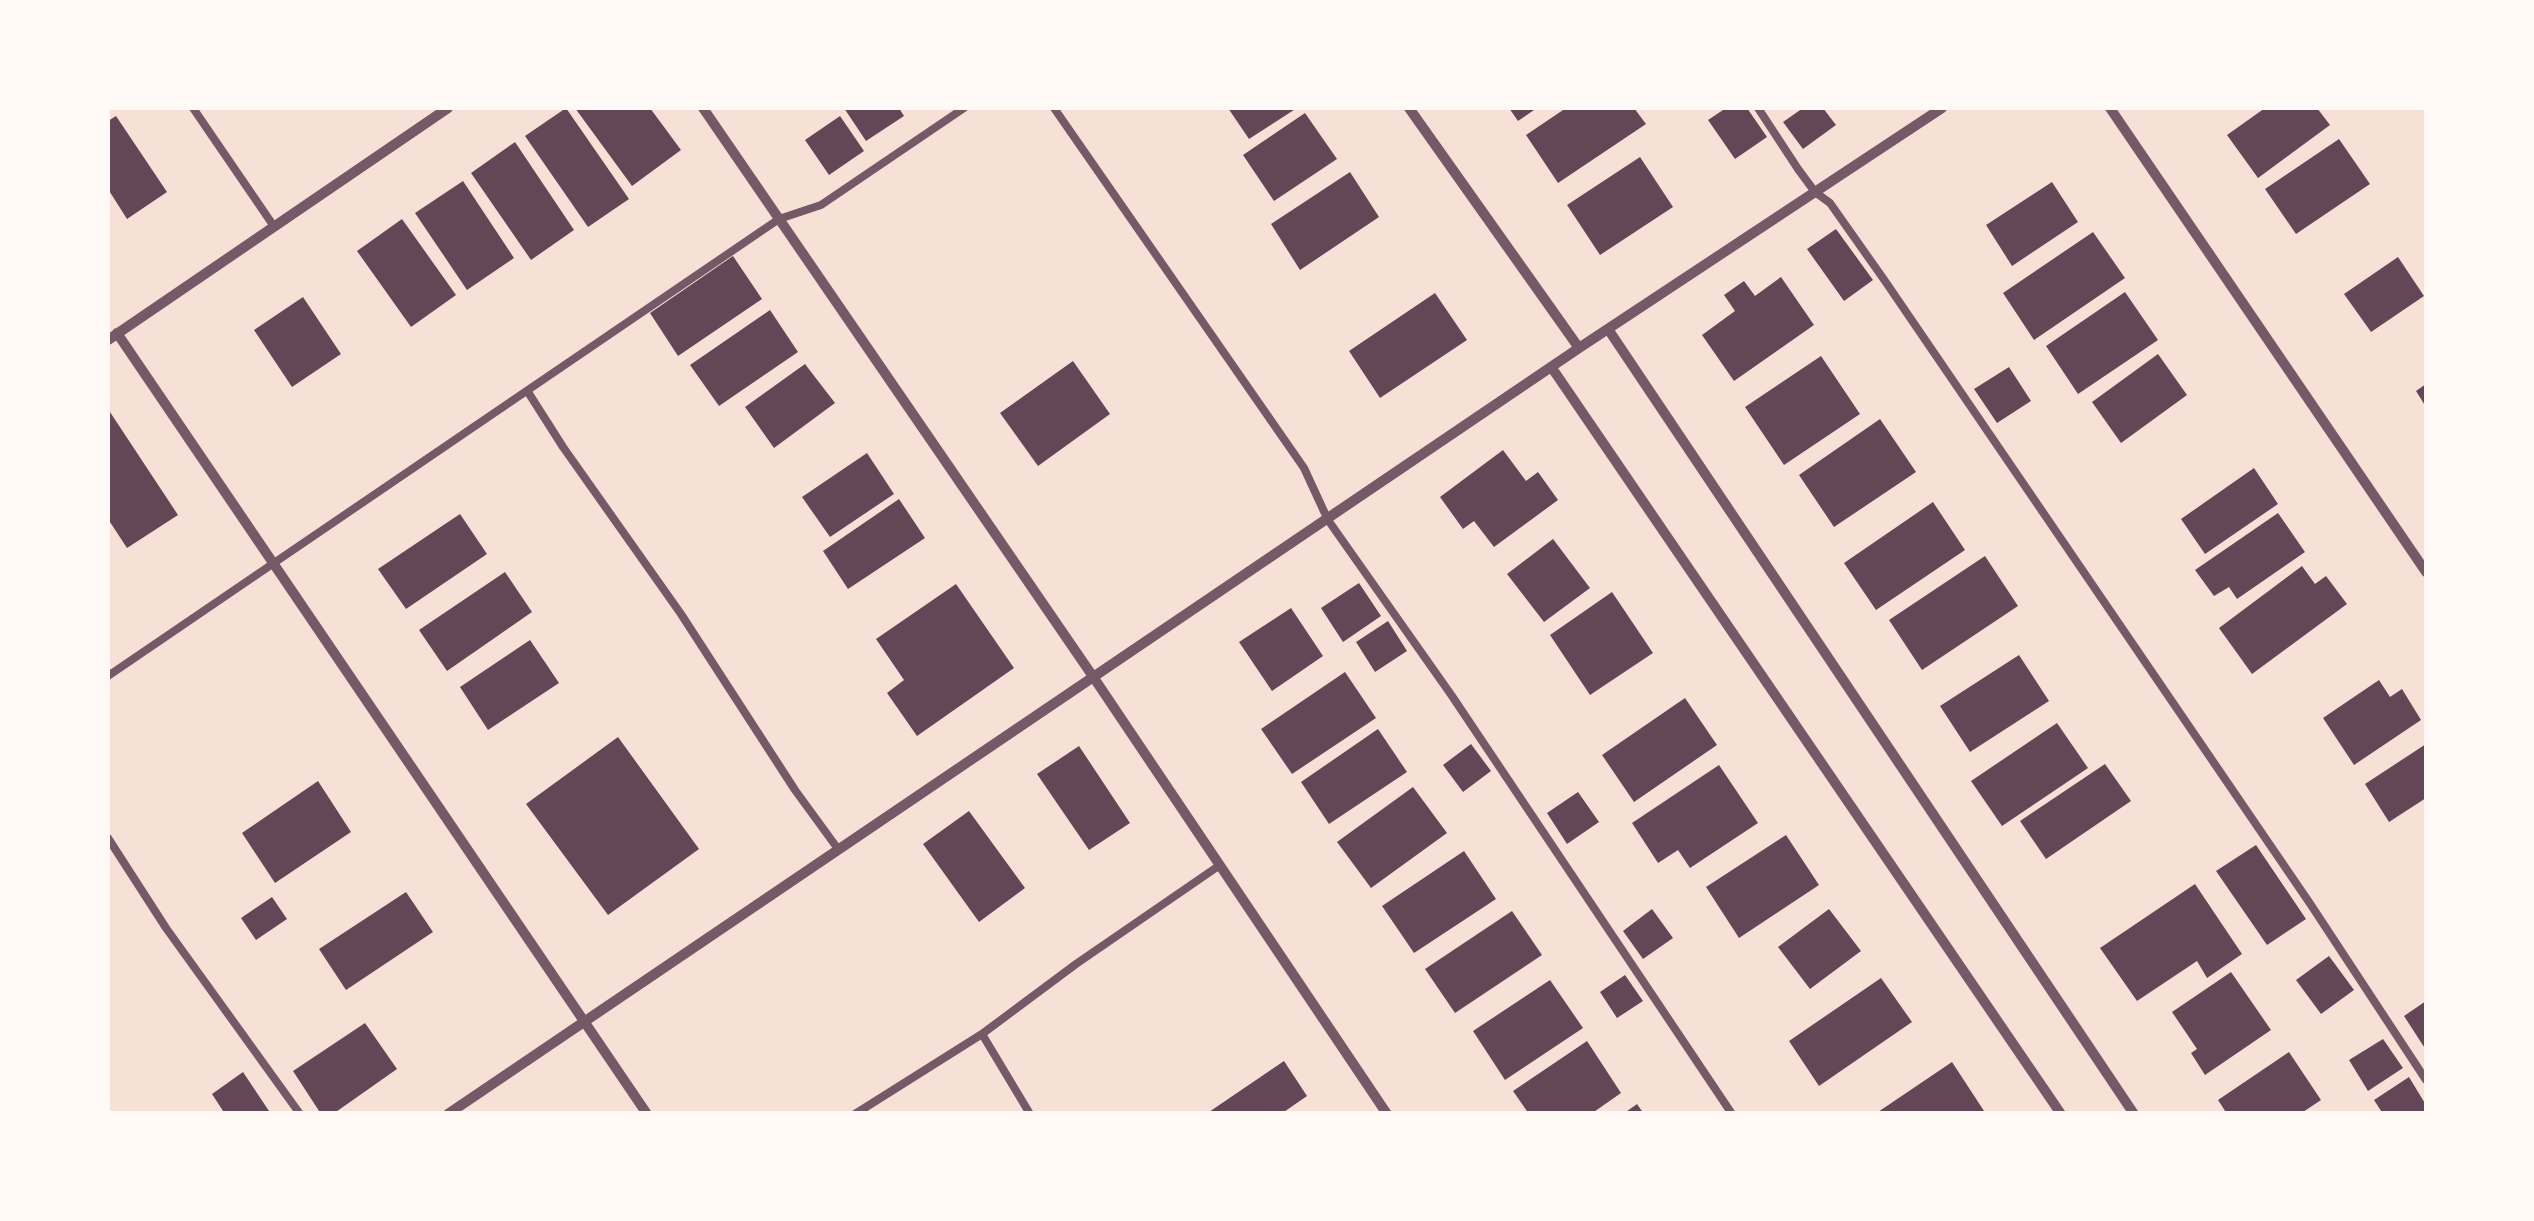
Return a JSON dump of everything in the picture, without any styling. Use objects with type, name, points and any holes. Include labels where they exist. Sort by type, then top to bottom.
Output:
[{"type":"street","points":[[448,108],[112,336],[272,563],[647,1114]]},
{"type":"street","points":[[702,108],[1094,678],[1387,1114]]},
{"type":"street","points":[[1409,108],[1579,348]]},
{"type":"street","points":[[448,1114],[1579,348],[1942,108]]},
{"type":"street","points":[[2110,108],[2426,572]]},
{"type":"street","points":[[1608,330],[2134,1114]]},
{"type":"street","points":[[1552,368],[2061,1114]]},
{"type":"lane","points":[[193,108],[274,226]]},
{"type":"lane","points":[[108,676],[780,220],[822,205],[964,108]]},
{"type":"lane","points":[[1054,108],[1304,468],[1328,520],[1452,696],[1732,1114]]},
{"type":"lane","points":[[1758,108],[1815,192],[1830,203],[1884,280],[2426,1080]]},
{"type":"lane","points":[[528,392],[838,849]]},
{"type":"lane","points":[[108,838],[166,928],[300,1114]]},
{"type":"lane","points":[[855,1114],[982,1034],[1220,865]]},
{"type":"lane","points":[[982,1034],[1030,1114]]},
{"type":"building","points":[[566,108],[629,199],[588,227],[525,136]]},
{"type":"building","points":[[575,108],[650,108],[681,150],[632,186]]},
{"type":"building","points":[[844,108],[899,108],[904,116],[866,141]]},
{"type":"building","points":[[1228,108],[1297,108],[1249,139]]},
{"type":"building","points":[[1509,108],[1537,108],[1518,121]]},
{"type":"building","points":[[1566,108],[1634,108],[1646,124],[1558,183],[1526,135]]},
{"type":"building","points":[[1726,108],[1747,108],[1767,137],[1735,159],[1708,120]]},
{"type":"building","points":[[1803,108],[1823,108],[1836,125],[1803,149],[1783,122]]},
{"type":"building","points":[[2265,108],[2317,108],[2330,125],[2258,178],[2227,135]]},
{"type":"building","points":[[1305,113],[1337,159],[1274,201],[1243,155]]},
{"type":"building","points":[[116,116],[167,192],[127,219],[108,189],[108,121]]},
{"type":"building","points":[[840,116],[864,151],[829,175],[805,140]]},
{"type":"building","points":[[2339,139],[2370,184],[2296,234],[2265,189]]},
{"type":"building","points":[[515,142],[574,230],[531,260],[471,173]]},
{"type":"building","points":[[1640,157],[1673,207],[1600,255],[1567,205]]},
{"type":"building","points":[[1350,172],[1379,217],[1300,270],[1271,224]]},
{"type":"building","points":[[463,181],[514,258],[467,290],[415,213]]},
{"type":"building","points":[[2052,182],[2078,222],[2012,266],[1986,225]]},
{"type":"building","points":[[402,219],[456,295],[411,327],[357,251]]},
{"type":"building","points":[[1836,229],[1873,280],[1844,301],[1807,249]]},
{"type":"building","points":[[2093,232],[2125,278],[2034,340],[2003,293]]},
{"type":"building","points":[[733,256],[762,299],[678,356],[650,313]]},
{"type":"building","points":[[2398,257],[2424,296],[2371,332],[2344,294]]},
{"type":"building","points":[[1781,277],[1814,325],[1734,381],[1702,335],[1735,311],[1724,295],[1744,281],[1755,296]]},
{"type":"building","points":[[2125,292],[2158,340],[2078,394],[2046,346]]},
{"type":"building","points":[[1435,293],[1467,340],[1380,398],[1349,351]]},
{"type":"building","points":[[303,297],[341,354],[292,387],[254,330]]},
{"type":"building","points":[[770,310],[798,352],[719,406],[690,365]]},
{"type":"building","points":[[2158,354],[2187,395],[2121,443],[2092,402]]},
{"type":"building","points":[[1821,356],[1860,414],[1784,465],[1745,407]]},
{"type":"building","points":[[1073,361],[1110,414],[1038,466],[1000,413]]},
{"type":"building","points":[[805,364],[835,403],[774,448],[745,407]]},
{"type":"building","points":[[2009,367],[2031,401],[1997,423],[1974,389]]},
{"type":"building","points":[[2426,384],[2426,407],[2416,391]]},
{"type":"building","points":[[108,409],[178,515],[127,548],[108,519]]},
{"type":"building","points":[[1880,419],[1916,472],[1834,527],[1799,475]]},
{"type":"building","points":[[1503,450],[1526,481],[1538,472],[1558,500],[1494,547],[1474,521],[1463,529],[1440,497]]},
{"type":"building","points":[[867,453],[894,494],[830,537],[802,497]]},
{"type":"building","points":[[2254,468],[2278,504],[2205,554],[2181,519]]},
{"type":"building","points":[[899,499],[925,538],[848,589],[823,551]]},
{"type":"building","points":[[1933,502],[1965,550],[1876,610],[1844,563]]},
{"type":"building","points":[[2278,513],[2305,552],[2237,599],[2229,587],[2214,596],[2195,570]]},
{"type":"building","points":[[460,514],[487,554],[406,609],[378,569]]},
{"type":"building","points":[[1553,539],[1590,588],[1544,622],[1507,574]]},
{"type":"building","points":[[1985,556],[2018,606],[1922,670],[1889,620]]},
{"type":"building","points":[[2302,566],[2315,584],[2326,576],[2347,604],[2252,674],[2219,628]]},
{"type":"building","points":[[505,572],[532,612],[447,671],[419,630]]},
{"type":"building","points":[[1359,583],[1381,616],[1343,642],[1321,608]]},
{"type":"building","points":[[956,584],[1014,668],[917,736],[887,693],[904,680],[876,639]]},
{"type":"building","points":[[1612,592],[1653,653],[1590,695],[1550,635]]},
{"type":"building","points":[[1291,608],[1323,656],[1272,691],[1239,642]]},
{"type":"building","points":[[1388,621],[1407,651],[1375,672],[1356,642]]},
{"type":"building","points":[[530,640],[559,683],[488,730],[460,687]]},
{"type":"building","points":[[2019,655],[2049,701],[1970,752],[1940,706]]},
{"type":"building","points":[[1345,672],[1376,718],[1292,774],[1261,729]]},
{"type":"building","points":[[2379,680],[2390,697],[2402,689],[2421,720],[2354,765],[2323,718]]},
{"type":"building","points":[[1685,698],[1717,745],[1634,802],[1602,755]]},
{"type":"building","points":[[2057,723],[2088,768],[2002,826],[1971,781]]},
{"type":"building","points":[[1378,729],[1407,772],[1329,824],[1301,782]]},
{"type":"building","points":[[618,737],[699,849],[608,915],[526,804]]},
{"type":"building","points":[[1471,744],[1491,771],[1463,792],[1443,765]]},
{"type":"building","points":[[2426,744],[2426,798],[2389,822],[2365,784]]},
{"type":"building","points":[[1079,746],[1130,823],[1089,850],[1037,774]]},
{"type":"building","points":[[2105,764],[2131,801],[2046,859],[2020,821]]},
{"type":"building","points":[[1719,765],[1758,823],[1690,868],[1678,850],[1658,863],[1632,823]]},
{"type":"building","points":[[318,781],[351,832],[275,883],[242,833]]},
{"type":"building","points":[[1413,787],[1447,833],[1371,888],[1337,842]]},
{"type":"building","points":[[1578,792],[1599,822],[1567,844],[1547,813]]},
{"type":"building","points":[[969,811],[1025,888],[979,922],[923,844]]},
{"type":"building","points":[[1786,835],[1819,885],[1739,938],[1706,887]]},
{"type":"building","points":[[2256,845],[2306,919],[2267,945],[2216,871]]},
{"type":"building","points":[[1464,851],[1496,899],[1414,953],[1382,906]]},
{"type":"building","points":[[2195,884],[2242,954],[2207,978],[2197,961],[2137,1001],[2100,948]]},
{"type":"building","points":[[406,892],[433,932],[346,990],[319,949]]},
{"type":"building","points":[[272,897],[287,919],[256,940],[241,918]]},
{"type":"building","points":[[1652,909],[1673,938],[1643,959],[1623,931]]},
{"type":"building","points":[[1829,909],[1861,951],[1810,989],[1778,947]]},
{"type":"building","points":[[1512,911],[1542,955],[1455,1013],[1425,969]]},
{"type":"building","points":[[2329,956],[2354,990],[2321,1014],[2296,980]]},
{"type":"building","points":[[2231,972],[2271,1030],[2205,1075],[2191,1053],[2197,1049],[2172,1012]]},
{"type":"building","points":[[1625,975],[1643,1001],[1617,1018],[1600,992]]},
{"type":"building","points":[[1881,978],[1912,1022],[1819,1086],[1789,1041]]},
{"type":"building","points":[[1550,980],[1583,1028],[1505,1080],[1473,1031]]},
{"type":"building","points":[[2426,1001],[2426,1050],[2404,1016]]},
{"type":"building","points":[[365,1023],[397,1069],[333,1114],[321,1114],[293,1071]]},
{"type":"building","points":[[2383,1039],[2403,1068],[2368,1091],[2349,1060]]},
{"type":"building","points":[[1587,1041],[1621,1093],[1591,1114],[1529,1114],[1513,1091]]},
{"type":"building","points":[[2289,1052],[2321,1100],[2300,1114],[2227,1114],[2218,1100]]},
{"type":"building","points":[[1284,1061],[1307,1096],[1281,1114],[1206,1114]]},
{"type":"building","points":[[1952,1062],[1986,1114],[1875,1114]]},
{"type":"building","points":[[243,1072],[271,1114],[225,1114],[212,1094]]},
{"type":"building","points":[[2409,1077],[2426,1105],[2426,1114],[2383,1114],[2374,1100]]},
{"type":"building","points":[[1637,1104],[1644,1114],[1623,1114]]}]
